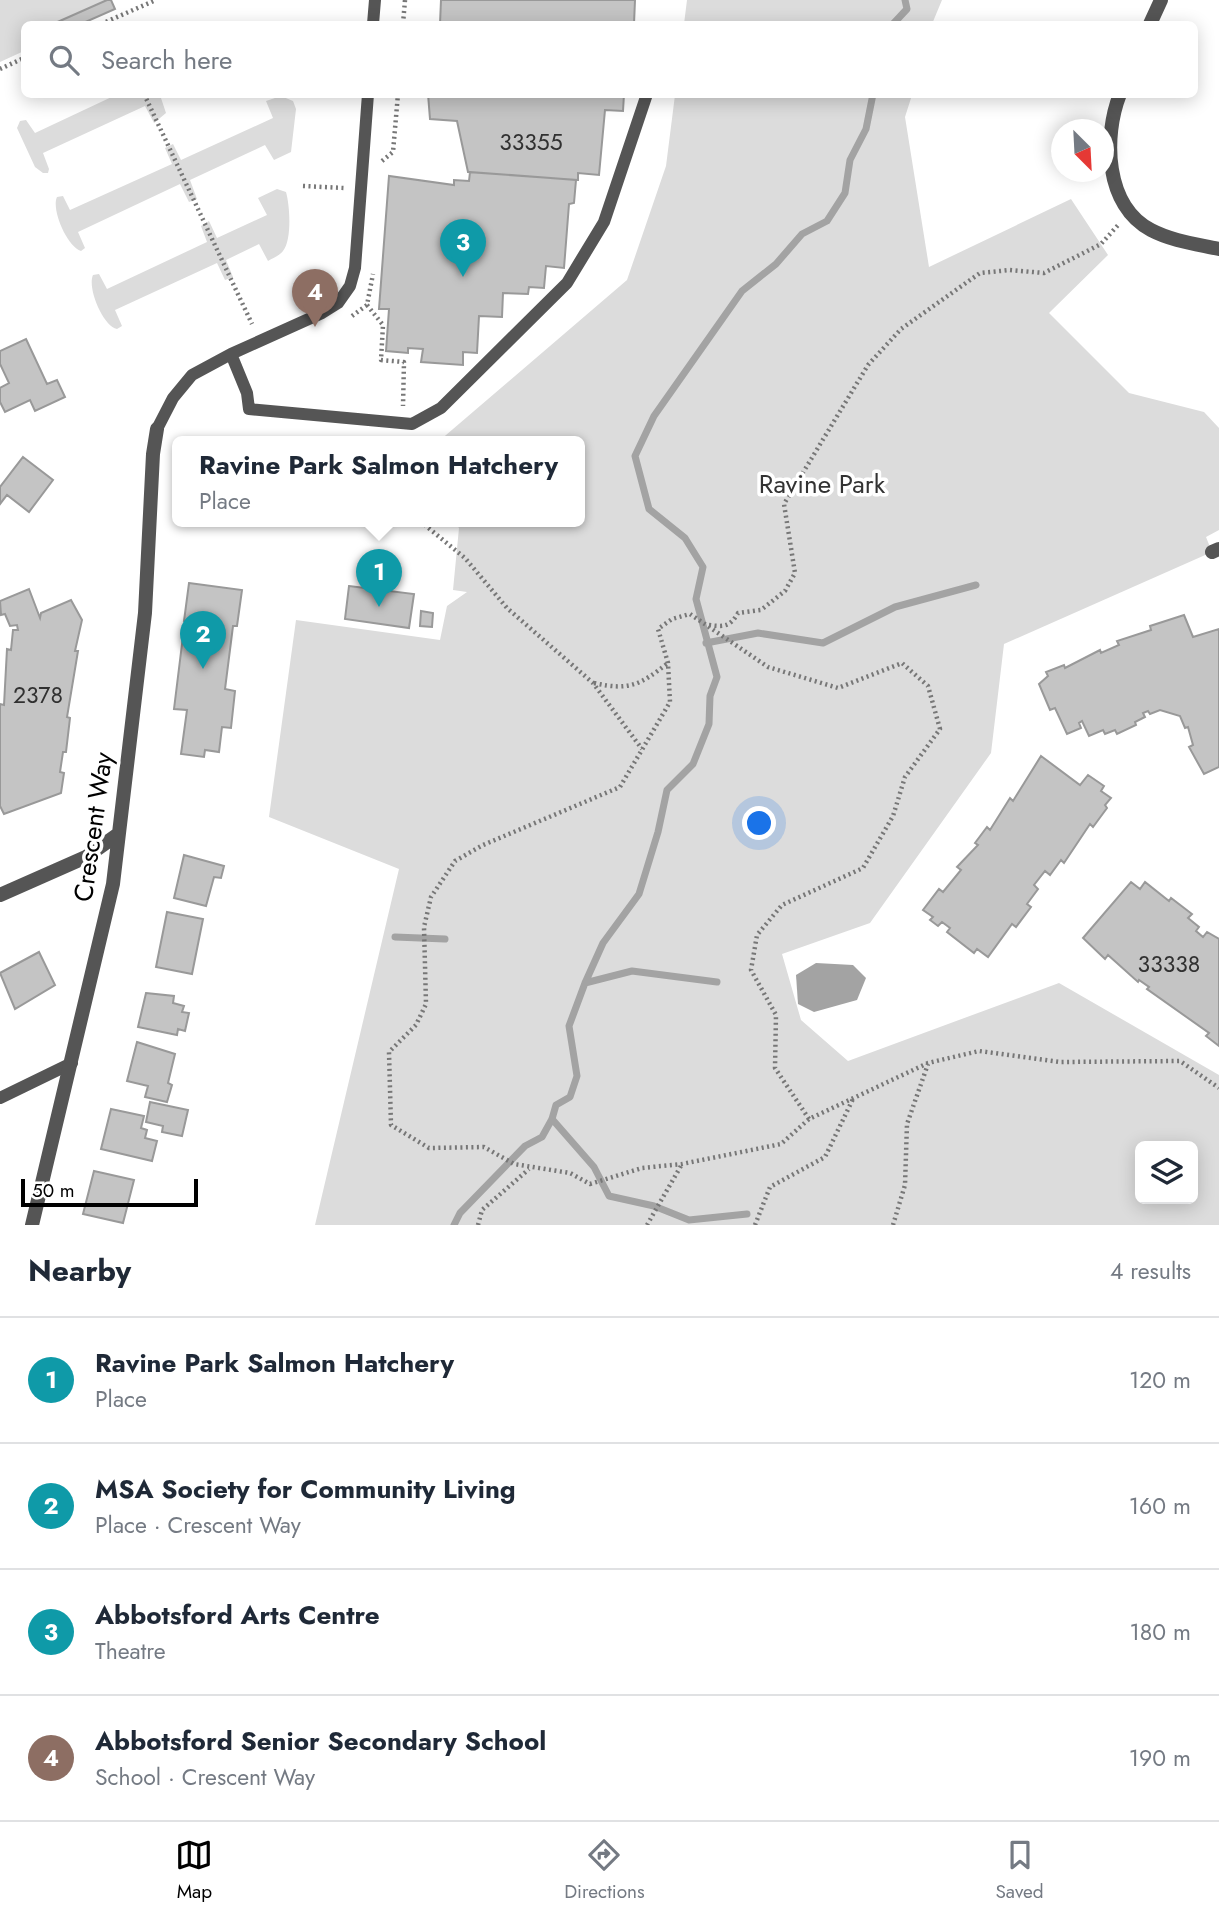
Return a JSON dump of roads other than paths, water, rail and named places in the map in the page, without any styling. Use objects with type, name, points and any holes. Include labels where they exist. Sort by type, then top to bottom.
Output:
[{"type":"street","points":[[1151,21],[1161,0]]},
{"type":"street","points":[[1119,98],[1108,151],[1118,188],[1129,213],[1149,229],[1170,239],[1219,249]]},
{"type":"street","name":"Crescent Way","points":[[32,1225],[113,884],[145,613],[151,482],[157,429]]},
{"type":"street","points":[[0,895],[86,857],[117,835]]},
{"type":"lane","points":[[373,21],[375,0]]},
{"type":"lane","points":[[157,429],[182,386],[192,375],[231,354],[323,313],[338,303],[350,286],[355,268],[368,98]]},
{"type":"lane","points":[[231,354],[247,393],[249,409],[412,424],[441,408],[472,381],[567,283],[604,222],[646,98]]},
{"type":"lane","points":[[0,1098],[72,1063]]},
{"type":"waterway","points":[[896,21],[907,9],[905,0]]},
{"type":"waterway","points":[[454,1225],[460,1213],[525,1146],[542,1137],[556,1105],[570,1097],[577,1076],[569,1026],[585,983],[603,943],[639,894],[658,832],[667,790],[693,764],[709,724],[710,696],[717,677],[696,599],[703,567],[685,538],[649,509],[635,456],[654,416],[742,291],[776,264],[802,234],[827,221],[845,193],[850,160],[866,129],[872,98]]},
{"type":"waterway","points":[[706,643],[758,633],[823,643],[895,607],[976,585]]},
{"type":"waterway","points":[[395,937],[445,939]]},
{"type":"waterway","points":[[585,983],[632,971],[717,982]]},
{"type":"waterway","points":[[552,1119],[594,1167],[609,1196],[654,1206],[689,1220],[747,1214]]},
{"type":"place","name":"Abbotsford Arts Centre","points":[[463,277]]},
{"type":"place","name":"Abbotsford Senior Secondary School","points":[[315,327]]},
{"type":"place","name":"Ravine Park Salmon Hatchery","points":[[379,607]]},
{"type":"place","name":"MSA Society for Community Living","points":[[203,669]]},
{"type":"park label","name":"Ravine Park","points":[[822,484]]}]
